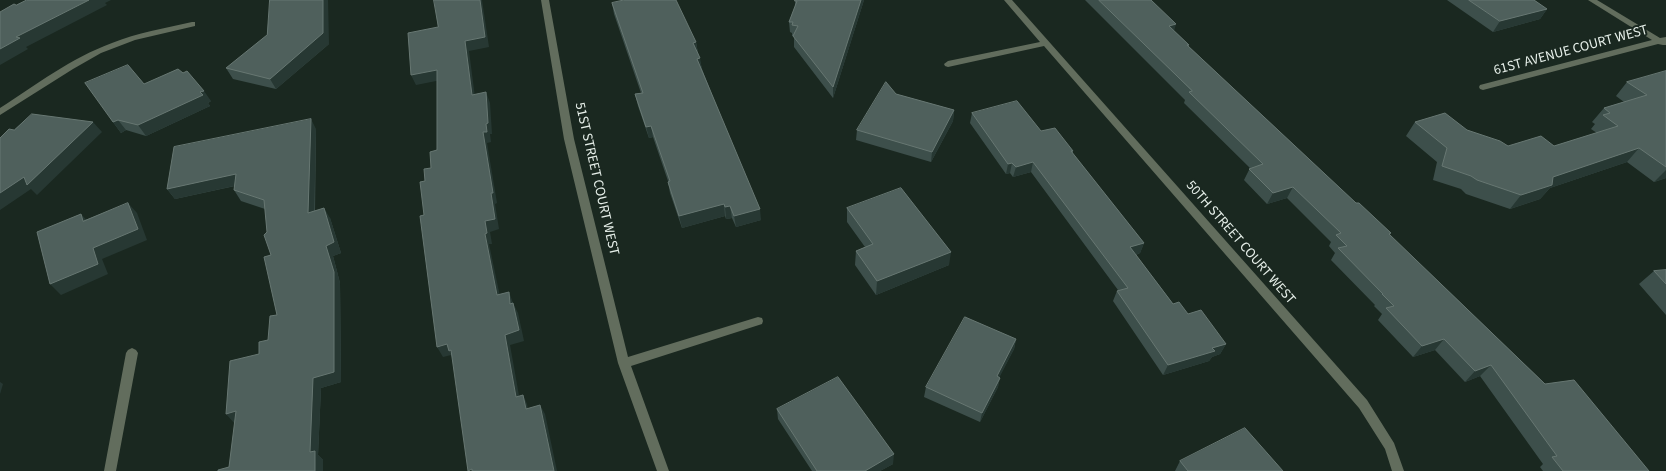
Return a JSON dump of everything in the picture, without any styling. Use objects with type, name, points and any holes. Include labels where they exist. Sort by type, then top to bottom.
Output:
[{"type":"street","name":"51ST STREET COURT WEST","points":[[545,0],[569,139],[624,362],[663,471]]},
{"type":"street","name":"50TH STREET COURT WEST","points":[[1008,0],[1363,404],[1390,446],[1398,471]]},
{"type":"street","points":[[1592,0],[1664,42]]},
{"type":"street","points":[[0,112],[75,65],[112,45],[192,24]]},
{"type":"street","name":"61ST AVENUE COURT WEST","points":[[1483,87],[1664,42]]},
{"type":"street","points":[[948,64],[1046,43]]},
{"type":"street","points":[[624,362],[758,321]]},
{"type":"street","points":[[110,471],[132,353]]},
{"type":"building","points":[[27,0],[89,0],[16,37],[20,38],[0,49],[0,12],[14,4],[16,5]]},
{"type":"building","points":[[270,0],[323,0],[323,33],[270,79],[226,68],[267,35]]},
{"type":"building","points":[[434,0],[480,0],[485,37],[465,41],[472,95],[486,92],[488,123],[486,124],[487,132],[483,132],[493,193],[491,193],[495,219],[485,221],[487,233],[485,234],[497,295],[509,292],[510,304],[513,303],[519,330],[505,335],[516,397],[523,395],[526,409],[540,405],[554,471],[472,471],[472,469],[468,471],[451,350],[449,351],[447,344],[437,347],[420,216],[424,215],[420,182],[425,181],[424,169],[431,168],[430,152],[437,150],[437,70],[411,75],[408,33],[438,27]]},
{"type":"building","points":[[624,0],[676,0],[696,42],[693,43],[700,58],[697,59],[760,209],[734,216],[730,206],[725,207],[724,204],[679,216],[668,182],[670,181],[651,126],[646,127],[635,94],[643,93],[612,3]]},
{"type":"building","points":[[795,0],[861,0],[833,87],[793,36],[798,26],[792,25],[793,22],[789,22],[797,1]]},
{"type":"building","points":[[1099,0],[1151,0],[1176,24],[1169,26],[1189,45],[1187,45],[1356,203],[1359,203],[1391,233],[1389,234],[1545,384],[1574,380],[1649,471],[1563,471],[1552,457],[1557,456],[1491,365],[1475,371],[1444,339],[1422,346],[1386,308],[1394,306],[1338,248],[1347,246],[1336,235],[1341,233],[1293,187],[1273,193],[1249,169],[1263,164],[1189,92],[1192,91]]},
{"type":"building","points":[[1469,0],[1534,0],[1547,9],[1500,21]]},
{"type":"building","points":[[128,65],[144,84],[178,69],[183,73],[187,71],[204,91],[200,92],[203,95],[138,125],[118,120],[113,122],[85,83]]},
{"type":"building","points":[[1666,71],[1666,167],[1639,148],[1553,177],[1552,185],[1521,195],[1442,166],[1447,148],[1415,122],[1445,113],[1467,130],[1500,141],[1508,146],[1541,136],[1554,146],[1618,126],[1603,115],[1610,113],[1604,108],[1647,95],[1627,82]]},
{"type":"building","points":[[886,82],[896,94],[954,110],[932,152],[857,130]]},
{"type":"building","points":[[1017,101],[1041,131],[1055,128],[1073,151],[1071,151],[1144,243],[1130,247],[1173,304],[1179,302],[1188,314],[1201,310],[1226,344],[1212,348],[1215,351],[1168,365],[1117,291],[1128,288],[1033,162],[1016,167],[1012,163],[1008,164],[972,113]]},
{"type":"building","points":[[32,114],[93,122],[27,185],[24,177],[0,193],[0,138],[9,129],[14,130]]},
{"type":"building","points":[[311,119],[308,213],[324,208],[334,242],[326,246],[334,272],[334,372],[313,378],[310,452],[315,451],[315,471],[218,471],[229,467],[236,411],[226,414],[230,361],[259,354],[259,342],[268,340],[270,316],[277,315],[264,257],[271,255],[264,235],[267,232],[264,200],[234,190],[236,174],[167,189],[174,147]]},
{"type":"building","points":[[901,188],[951,252],[877,281],[856,251],[873,244],[847,208]]},
{"type":"building","points":[[128,203],[138,229],[93,248],[98,264],[50,284],[37,232],[81,214],[83,221]]},
{"type":"building","points":[[1666,270],[1666,284],[1654,271]]},
{"type":"building","points":[[965,317],[1016,339],[997,376],[1000,378],[982,413],[926,387]]},
{"type":"building","points":[[838,377],[894,454],[865,471],[817,471],[777,409]]},
{"type":"building","points":[[1245,428],[1283,471],[1188,471],[1180,461]]}]
